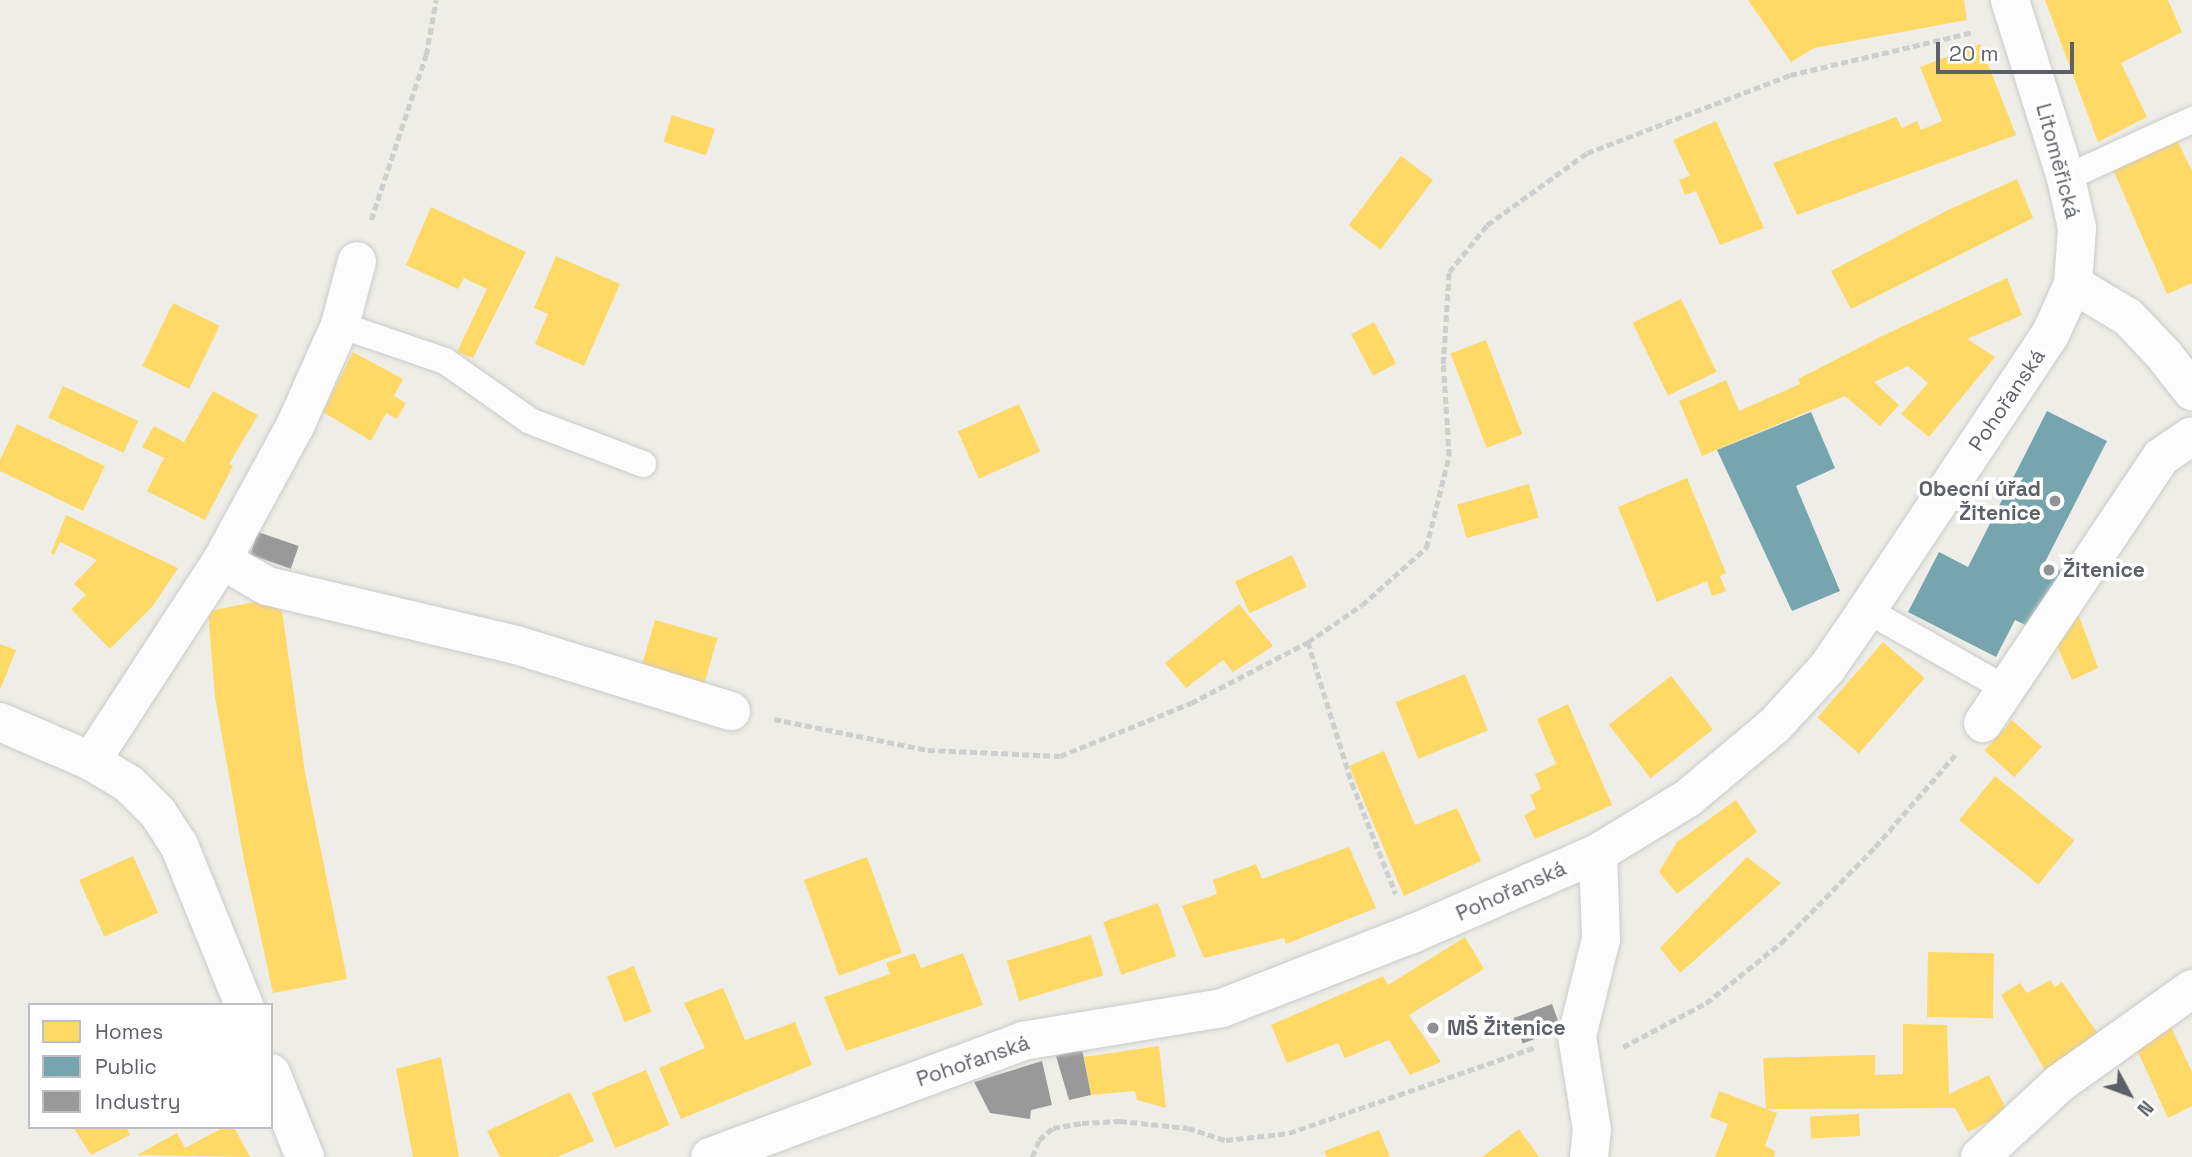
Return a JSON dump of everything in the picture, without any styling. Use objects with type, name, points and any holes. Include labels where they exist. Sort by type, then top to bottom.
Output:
[{"type":"street","name":"Litoměřická","points":[[2013,10],[2066,178],[2077,229],[2073,284]]},
{"type":"street","points":[[91,761],[222,560],[296,424],[340,325],[357,261]]},
{"type":"street","points":[[2073,284],[2128,317],[2164,355],[2192,391]]},
{"type":"street","name":"Pohořanská","points":[[710,1157],[1023,1041],[1222,1007],[1412,934],[1598,853],[1688,799],[1776,725],[1827,668],[2050,335],[2073,284]]},
{"type":"street","points":[[1983,723],[2161,457],[2192,436]]},
{"type":"street","points":[[222,560],[267,586],[516,645],[731,711]]},
{"type":"street","points":[[0,722],[91,761],[129,784],[158,813],[179,845],[243,1003]]},
{"type":"street","points":[[1589,1157],[1592,1130],[1581,1051],[1601,939],[1598,853]]},
{"type":"street","points":[[1980,1157],[2060,1083],[2192,989]]},
{"type":"street","points":[[273,1078],[305,1157]]},
{"type":"lane","points":[[2066,178],[2192,120]]},
{"type":"lane","points":[[340,325],[445,361],[530,421],[643,464]]},
{"type":"lane","points":[[1867,610],[2006,689]]},
{"type":"path","points":[[357,261],[426,55],[436,0]]},
{"type":"path","points":[[731,711],[928,750],[1060,756],[1191,703],[1308,642],[1362,605],[1426,548],[1449,456],[1443,364],[1450,272],[1487,225],[1587,153],[1790,75],[1934,43],[2013,10]]},
{"type":"path","points":[[1308,642],[1352,783],[1412,934]]},
{"type":"path","points":[[1032,1157],[1039,1140],[1053,1128],[1082,1123],[1120,1121],[1188,1128],[1226,1140],[1289,1133],[1492,1060],[1581,1051],[1706,1003],[1781,943],[1875,847],[1983,723]]},
{"type":"building: Homes","points":[[1748,0],[1964,0],[1967,20],[1814,48],[1791,62]]},
{"type":"building: Homes","points":[[2045,0],[2168,0],[2182,32],[2121,63],[2147,117],[2098,142]]},
{"type":"building: Homes","points":[[1980,44],[2016,135],[1797,215],[1773,163],[1896,117],[1902,128],[1917,121],[1921,130],[1942,121],[1920,67]]},
{"type":"building: Homes","points":[[672,115],[715,129],[706,156],[663,142]]},
{"type":"building: Homes","points":[[1716,121],[1764,228],[1720,245],[1696,191],[1685,195],[1679,180],[1690,176],[1673,140]]},
{"type":"building: Homes","points":[[2175,136],[2192,171],[2192,283],[2167,294],[2112,167]]},
{"type":"building: Homes","points":[[1401,156],[1433,180],[1381,250],[1349,225]]},
{"type":"building: Homes","points":[[2017,179],[2033,218],[1851,309],[1831,271],[1948,210]]},
{"type":"building: Homes","points":[[431,207],[526,252],[473,358],[457,352],[487,289],[464,278],[458,289],[406,265]]},
{"type":"building: Homes","points":[[556,256],[620,284],[584,366],[535,344],[548,314],[534,308]]},
{"type":"building: Homes","points":[[2007,278],[2022,315],[1967,339],[1995,357],[1929,437],[1901,414],[1928,383],[1908,366],[1874,382],[1899,405],[1880,426],[1845,396],[1702,456],[1679,401],[1726,380],[1739,411],[1800,384],[1798,379],[1882,336]]},
{"type":"building: Homes","points":[[1681,299],[1717,372],[1668,395],[1632,323]]},
{"type":"building: Homes","points":[[173,303],[220,326],[189,389],[142,366]]},
{"type":"building: Homes","points":[[1374,322],[1396,363],[1373,376],[1351,334]]},
{"type":"building: Homes","points":[[1486,340],[1522,434],[1487,448],[1451,354]]},
{"type":"building: Homes","points":[[353,352],[403,379],[394,396],[406,403],[397,419],[386,413],[371,441],[323,412]]},
{"type":"building: Homes","points":[[63,386],[138,421],[123,453],[48,418]]},
{"type":"building: Homes","points":[[213,391],[258,415],[229,464],[233,466],[205,520],[147,491],[164,458],[142,447],[154,426],[184,442]]},
{"type":"building: Homes","points":[[1019,404],[1040,452],[979,479],[958,431]]},
{"type":"building: Homes","points":[[17,424],[105,466],[83,511],[0,471],[0,460]]},
{"type":"building: Homes","points":[[1687,478],[1726,573],[1720,576],[1726,591],[1712,596],[1707,581],[1657,602],[1618,507]]},
{"type":"building: Homes","points":[[1529,484],[1539,518],[1467,538],[1457,505]]},
{"type":"building: Homes","points":[[66,515],[178,568],[152,607],[110,649],[71,609],[86,595],[74,584],[97,560],[60,542],[54,555],[51,553]]},
{"type":"building: Homes","points":[[1292,555],[1307,587],[1250,613],[1235,582]]},
{"type":"building: Homes","points":[[280,597],[305,772],[347,979],[273,993],[244,860],[215,697],[208,611]]},
{"type":"building: Homes","points":[[1239,604],[1273,646],[1233,672],[1223,660],[1186,688],[1165,663]]},
{"type":"building: Homes","points":[[2078,613],[2098,668],[2072,680],[2057,646]]},
{"type":"building: Homes","points":[[655,620],[717,638],[702,691],[640,673]]},
{"type":"building: Homes","points":[[1883,642],[1925,678],[1859,754],[1817,717]]},
{"type":"building: Homes","points":[[0,644],[16,650],[0,690]]},
{"type":"building: Homes","points":[[1465,674],[1488,731],[1418,759],[1395,702]]},
{"type":"building: Homes","points":[[1671,676],[1713,730],[1651,778],[1609,725]]},
{"type":"building: Homes","points":[[1568,704],[1612,805],[1535,839],[1524,815],[1536,809],[1530,795],[1541,789],[1535,774],[1556,764],[1537,719]]},
{"type":"building: Homes","points":[[2012,720],[2042,747],[2014,777],[1985,750]]},
{"type":"building: Homes","points":[[1384,751],[1415,825],[1457,808],[1481,861],[1404,896],[1349,766]]},
{"type":"building: Homes","points":[[1995,776],[2074,840],[2038,884],[1959,820]]},
{"type":"building: Homes","points":[[1736,800],[1757,832],[1677,894],[1659,872],[1677,842]]},
{"type":"building: Homes","points":[[1349,847],[1376,908],[1286,944],[1284,938],[1204,958],[1182,906],[1217,894],[1213,880],[1256,864],[1262,879]]},
{"type":"building: Homes","points":[[133,856],[158,913],[104,937],[79,880]]},
{"type":"building: Homes","points":[[867,857],[902,953],[839,976],[804,880]]},
{"type":"building: Homes","points":[[1747,857],[1781,883],[1680,973],[1660,948]]},
{"type":"building: Homes","points":[[1158,903],[1176,956],[1121,975],[1103,922]]},
{"type":"building: Homes","points":[[1091,935],[1103,975],[1019,1001],[1007,961]]},
{"type":"building: Homes","points":[[1465,937],[1484,969],[1409,1015],[1441,1062],[1410,1075],[1389,1040],[1345,1058],[1338,1043],[1287,1063],[1271,1025],[1383,976],[1388,985]]},
{"type":"building: Homes","points":[[1928,952],[1994,953],[1993,1018],[1927,1017]]},
{"type":"building: Homes","points":[[915,953],[921,968],[963,953],[983,1005],[846,1051],[824,997],[890,974],[886,963]]},
{"type":"building: Homes","points":[[634,966],[652,1012],[624,1022],[607,976]]},
{"type":"building: Homes","points":[[2050,980],[2055,987],[2062,982],[2101,1038],[2049,1077],[2001,995],[2020,983],[2027,993]]},
{"type":"building: Homes","points":[[723,988],[745,1040],[795,1022],[812,1065],[681,1119],[659,1068],[705,1048],[684,1003]]},
{"type":"building: Homes","points":[[1903,1024],[1947,1025],[1949,1094],[1989,1075],[2008,1112],[1968,1132],[1955,1108],[1766,1109],[1763,1058],[1875,1055],[1875,1075],[1903,1074]]},
{"type":"building: Homes","points":[[2170,1025],[2192,1072],[2192,1106],[2168,1118],[2133,1041]]},
{"type":"building: Homes","points":[[1159,1046],[1166,1108],[1137,1100],[1135,1091],[1091,1095],[1084,1057]]},
{"type":"building: Homes","points":[[441,1057],[459,1157],[413,1157],[396,1069]]},
{"type":"building: Homes","points":[[646,1070],[669,1125],[615,1148],[592,1093]]},
{"type":"building: Homes","points":[[1719,1091],[1777,1113],[1765,1146],[1775,1151],[1774,1157],[1715,1157],[1728,1124],[1710,1117]]},
{"type":"building: Homes","points":[[570,1092],[594,1141],[557,1157],[500,1157],[487,1131]]},
{"type":"building: Homes","points":[[1859,1114],[1860,1136],[1811,1139],[1810,1117]]},
{"type":"building: Homes","points":[[74,1129],[127,1129],[130,1135],[91,1155]]},
{"type":"building: Homes","points":[[220,1129],[235,1129],[250,1157],[137,1155],[177,1133],[185,1148]]},
{"type":"building: Homes","points":[[1519,1129],[1539,1157],[1482,1157]]},
{"type":"building: Homes","points":[[1379,1130],[1390,1157],[1327,1157],[1324,1151]]},
{"type":"building: Public","points":[[2047,411],[2107,441],[2045,562],[2065,573],[2036,630],[2015,620],[1996,657],[1908,612],[1939,552],[1968,567]]},
{"type":"building: Public","points":[[1811,412],[1835,468],[1796,486],[1840,591],[1792,611],[1717,450]]},
{"type":"building: Industry","points":[[258,532],[299,546],[291,569],[250,555]]},
{"type":"building: Industry","points":[[1552,1004],[1561,1029],[1523,1043],[1513,1018]]},
{"type":"building: Industry","points":[[1082,1049],[1091,1095],[1069,1100],[1056,1056]]},
{"type":"building: Industry","points":[[1042,1061],[1052,1105],[1031,1110],[1030,1119],[990,1113],[974,1082]]},
{"type":"place","name":"Obecní úřad Žitenice","points":[[2055,501]]},
{"type":"place","name":"Žitenice","points":[[2049,570]]},
{"type":"place","name":"MŠ Žitenice","points":[[1433,1028]]}]
